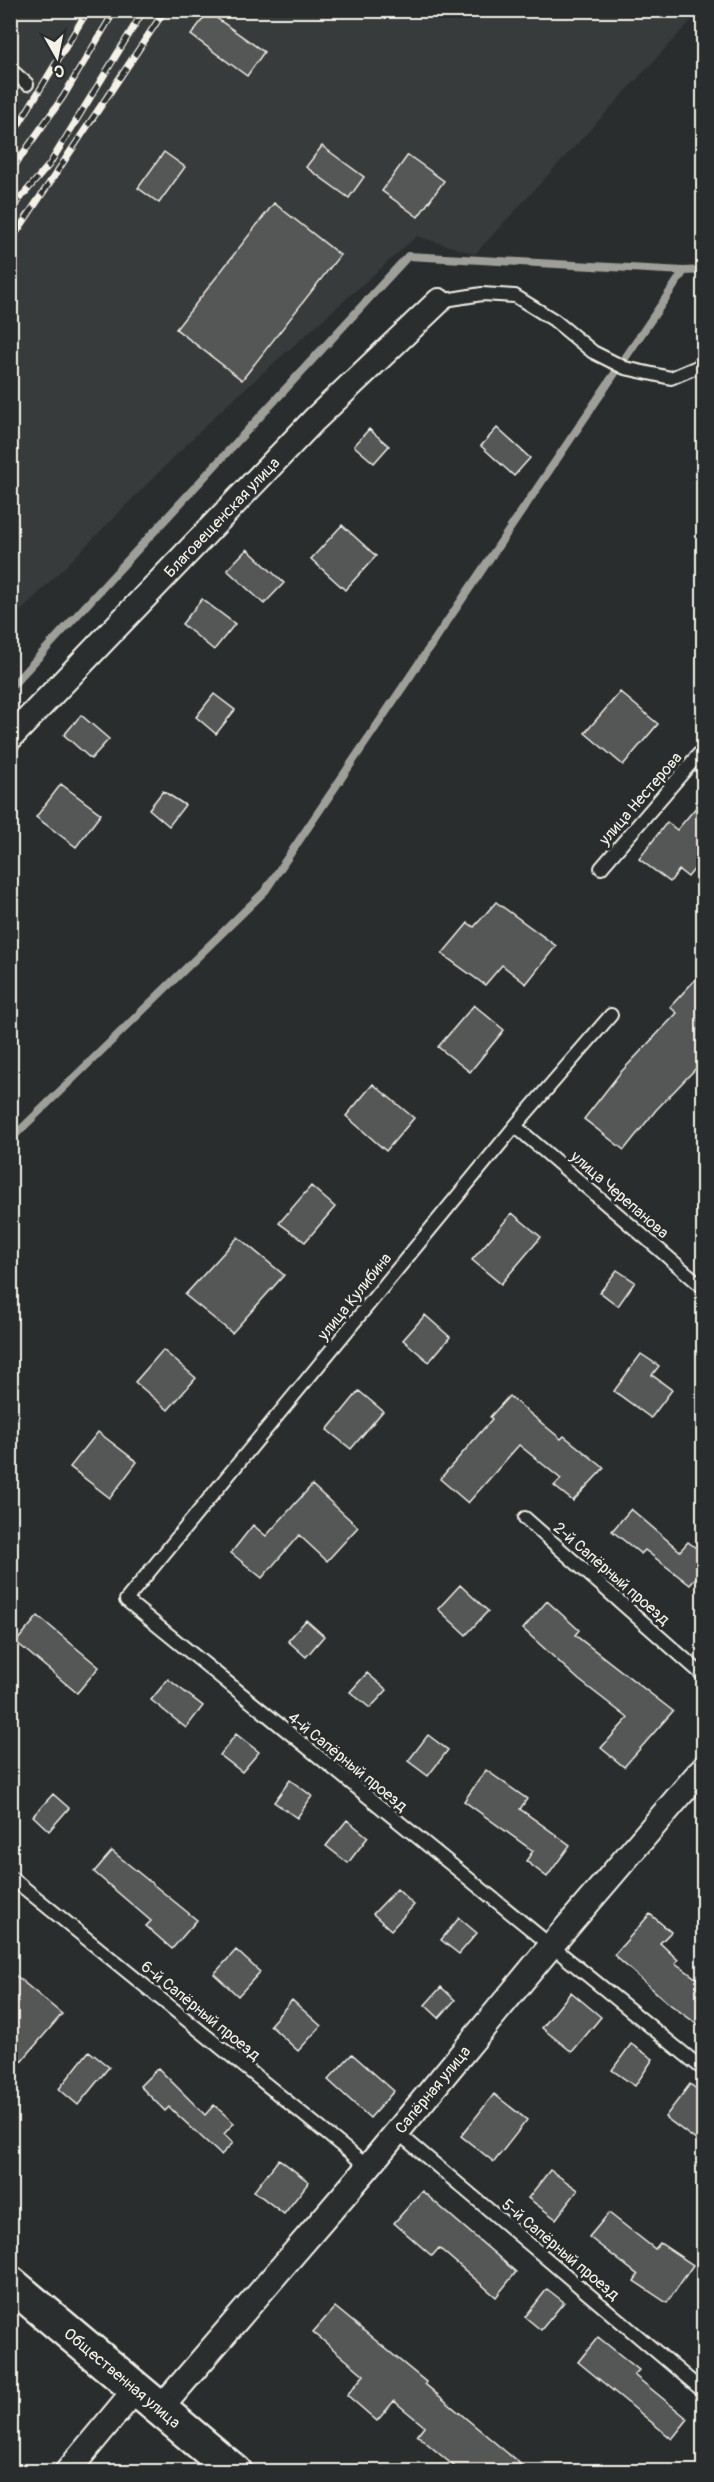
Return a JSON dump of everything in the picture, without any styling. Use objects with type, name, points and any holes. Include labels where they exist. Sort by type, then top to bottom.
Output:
[{"type":"main road","name":"Общественная улица","points":[[10,2283],[235,2472]]},
{"type":"street","name":"Благовещенская улица","points":[[10,738],[314,420],[439,301]]},
{"type":"street","name":"Сапёрная улица","points":[[67,2472],[148,2399],[368,2167],[550,1947],[704,1767]]},
{"type":"lane","points":[[10,69],[27,84]]},
{"type":"lane","points":[[439,301],[482,294],[515,296],[554,320],[593,352],[625,368],[671,378],[704,364]]},
{"type":"lane","name":"улица Нестерова","points":[[601,868],[704,748]]},
{"type":"lane","name":"улица Кулибина","points":[[126,1600],[515,1126],[611,1015]]},
{"type":"lane","name":"улица Черепанова","points":[[515,1126],[704,1288]]},
{"type":"lane","name":"2-й Сапёрный проезд","points":[[525,1518],[704,1676]]},
{"type":"lane","name":"4-й Сапёрный проезд","points":[[126,1600],[704,2070]]},
{"type":"lane","name":"6-й Сапёрный проезд","points":[[14,1879],[368,2167]]},
{"type":"lane","name":"5-й Сапёрный проезд","points":[[397,2132],[704,2392]]},
{"type":"shaded area","points":[[11,11],[700,11],[475,254],[417,236],[219,412],[11,621]]},
{"type":"building","points":[[208,12],[264,52],[247,76],[191,35]]},
{"type":"building","points":[[322,146],[364,177],[349,198],[306,167]]},
{"type":"building","points":[[164,152],[185,167],[159,203],[138,188]]},
{"type":"building","points":[[408,155],[444,181],[418,217],[382,191]]},
{"type":"building","points":[[274,203],[340,255],[242,380],[176,329]]},
{"type":"building","points":[[497,428],[530,458],[514,476],[481,446]]},
{"type":"building","points":[[369,429],[389,446],[374,463],[354,446]]},
{"type":"building","points":[[342,525],[376,556],[345,590],[311,559]]},
{"type":"building","points":[[247,549],[284,583],[264,604],[227,570]]},
{"type":"building","points":[[202,599],[235,624],[214,650],[182,624]]},
{"type":"building","points":[[620,692],[658,724],[623,765],[585,733]]},
{"type":"building","points":[[214,694],[235,710],[216,734],[196,717]]},
{"type":"building","points":[[81,715],[109,739],[91,759],[64,735]]},
{"type":"building","points":[[61,784],[101,814],[76,847],[36,817]]},
{"type":"building","points":[[163,791],[185,805],[169,826],[149,809]]},
{"type":"building","points":[[704,798],[704,857],[688,877],[679,870],[670,882],[639,859],[667,822],[677,830]]},
{"type":"building","points":[[496,902],[556,946],[526,984],[502,965],[485,985],[442,954],[468,923],[474,927]]},
{"type":"building","points":[[704,970],[704,1060],[656,1110],[624,1150],[584,1119],[620,1073],[677,1013],[670,1007]]},
{"type":"building","points":[[474,1005],[504,1030],[470,1072],[438,1047]]},
{"type":"building","points":[[373,1084],[414,1118],[386,1151],[346,1116]]},
{"type":"building","points":[[311,1186],[335,1207],[305,1242],[279,1223]]},
{"type":"building","points":[[512,1213],[541,1237],[501,1284],[472,1260]]},
{"type":"building","points":[[238,1237],[284,1275],[232,1333],[185,1295]]},
{"type":"building","points":[[617,1270],[635,1282],[618,1306],[600,1292]]},
{"type":"building","points":[[425,1315],[450,1337],[429,1362],[403,1340]]},
{"type":"building","points":[[163,1350],[196,1378],[168,1410],[135,1382]]},
{"type":"building","points":[[641,1354],[659,1366],[652,1375],[672,1390],[651,1418],[614,1391]]},
{"type":"building","points":[[359,1391],[383,1411],[351,1449],[327,1430]]},
{"type":"building","points":[[509,1396],[561,1439],[564,1436],[604,1468],[573,1501],[554,1486],[561,1479],[519,1445],[468,1503],[440,1479]]},
{"type":"building","points":[[98,1432],[137,1462],[110,1498],[70,1467]]},
{"type":"building","points":[[312,1485],[358,1527],[327,1561],[299,1535],[262,1578],[231,1553],[253,1525],[266,1536]]},
{"type":"building","points":[[631,1509],[680,1551],[688,1542],[704,1554],[704,1569],[690,1585],[645,1550],[641,1554],[612,1531]]},
{"type":"building","points":[[460,1585],[488,1611],[466,1635],[438,1609]]},
{"type":"building","points":[[547,1601],[579,1630],[575,1635],[673,1711],[624,1767],[601,1748],[628,1718],[579,1680],[523,1629]]},
{"type":"building","points":[[38,1616],[99,1667],[77,1693],[16,1642]]},
{"type":"building","points":[[306,1620],[324,1636],[306,1657],[288,1641]]},
{"type":"building","points":[[367,1673],[387,1690],[370,1708],[350,1692]]},
{"type":"building","points":[[168,1679],[203,1706],[186,1728],[151,1700]]},
{"type":"building","points":[[236,1734],[259,1752],[242,1772],[220,1755]]},
{"type":"building","points":[[428,1735],[448,1750],[428,1776],[408,1761]]},
{"type":"building","points":[[486,1770],[527,1799],[520,1809],[570,1845],[547,1877],[526,1861],[533,1851],[464,1801]]},
{"type":"building","points":[[290,1780],[312,1796],[297,1818],[274,1802]]},
{"type":"building","points":[[53,1794],[69,1808],[49,1831],[33,1816]]},
{"type":"building","points":[[347,1820],[368,1837],[348,1863],[326,1846]]},
{"type":"building","points":[[112,1851],[197,1920],[172,1949],[146,1926],[151,1921],[94,1872]]},
{"type":"building","points":[[397,1889],[414,1905],[391,1930],[373,1914]]},
{"type":"building","points":[[650,1914],[671,1932],[660,1943],[678,1960],[675,1963],[704,1984],[704,2029],[668,2003],[614,1955]]},
{"type":"building","points":[[459,1918],[477,1933],[459,1954],[441,1940]]},
{"type":"building","points":[[236,1950],[260,1972],[238,1996],[214,1974]]},
{"type":"building","points":[[10,1971],[62,2014],[10,2075]]},
{"type":"building","points":[[441,1987],[455,2000],[439,2018],[425,2005]]},
{"type":"building","points":[[571,1992],[601,2017],[572,2052],[542,2028]]},
{"type":"building","points":[[292,2000],[321,2026],[298,2051],[270,2025]]},
{"type":"building","points":[[631,2044],[653,2059],[635,2086],[612,2070]]},
{"type":"building","points":[[89,2051],[109,2067],[78,2105],[59,2089]]},
{"type":"building","points":[[352,2054],[394,2091],[370,2118],[328,2080]]},
{"type":"building","points":[[158,2068],[205,2115],[214,2105],[234,2123],[224,2134],[233,2143],[221,2155],[169,2107],[165,2111],[140,2086]]},
{"type":"building","points":[[690,2084],[704,2095],[704,2146],[665,2117]]},
{"type":"building","points":[[494,2094],[527,2120],[494,2162],[461,2136]]},
{"type":"building","points":[[279,2159],[309,2182],[284,2214],[254,2191]]},
{"type":"building","points":[[550,2170],[578,2190],[556,2219],[528,2198]]},
{"type":"building","points":[[422,2191],[516,2272],[496,2297],[439,2248],[432,2256],[394,2223]]},
{"type":"building","points":[[609,2213],[655,2249],[660,2243],[693,2265],[667,2303],[634,2281],[638,2275],[589,2237]]},
{"type":"building","points":[[547,2289],[564,2302],[541,2330],[525,2317]]},
{"type":"building","points":[[335,2307],[530,2472],[461,2472],[417,2435],[424,2426],[394,2401],[377,2421],[347,2395],[364,2375],[313,2332]]},
{"type":"building","points":[[598,2337],[639,2370],[634,2375],[688,2419],[672,2439],[578,2362]]},
{"type":"waterway","points":[[10,688],[408,256],[684,271]]},
{"type":"waterway","points":[[10,1140],[265,891],[684,271],[704,270]]},
{"type":"railway","points":[[10,139],[88,10]]},
{"type":"railway","points":[[10,172],[63,97],[115,10]]},
{"type":"railway","points":[[10,210],[49,165],[144,10]]},
{"type":"railway","points":[[10,242],[165,10]]}]
